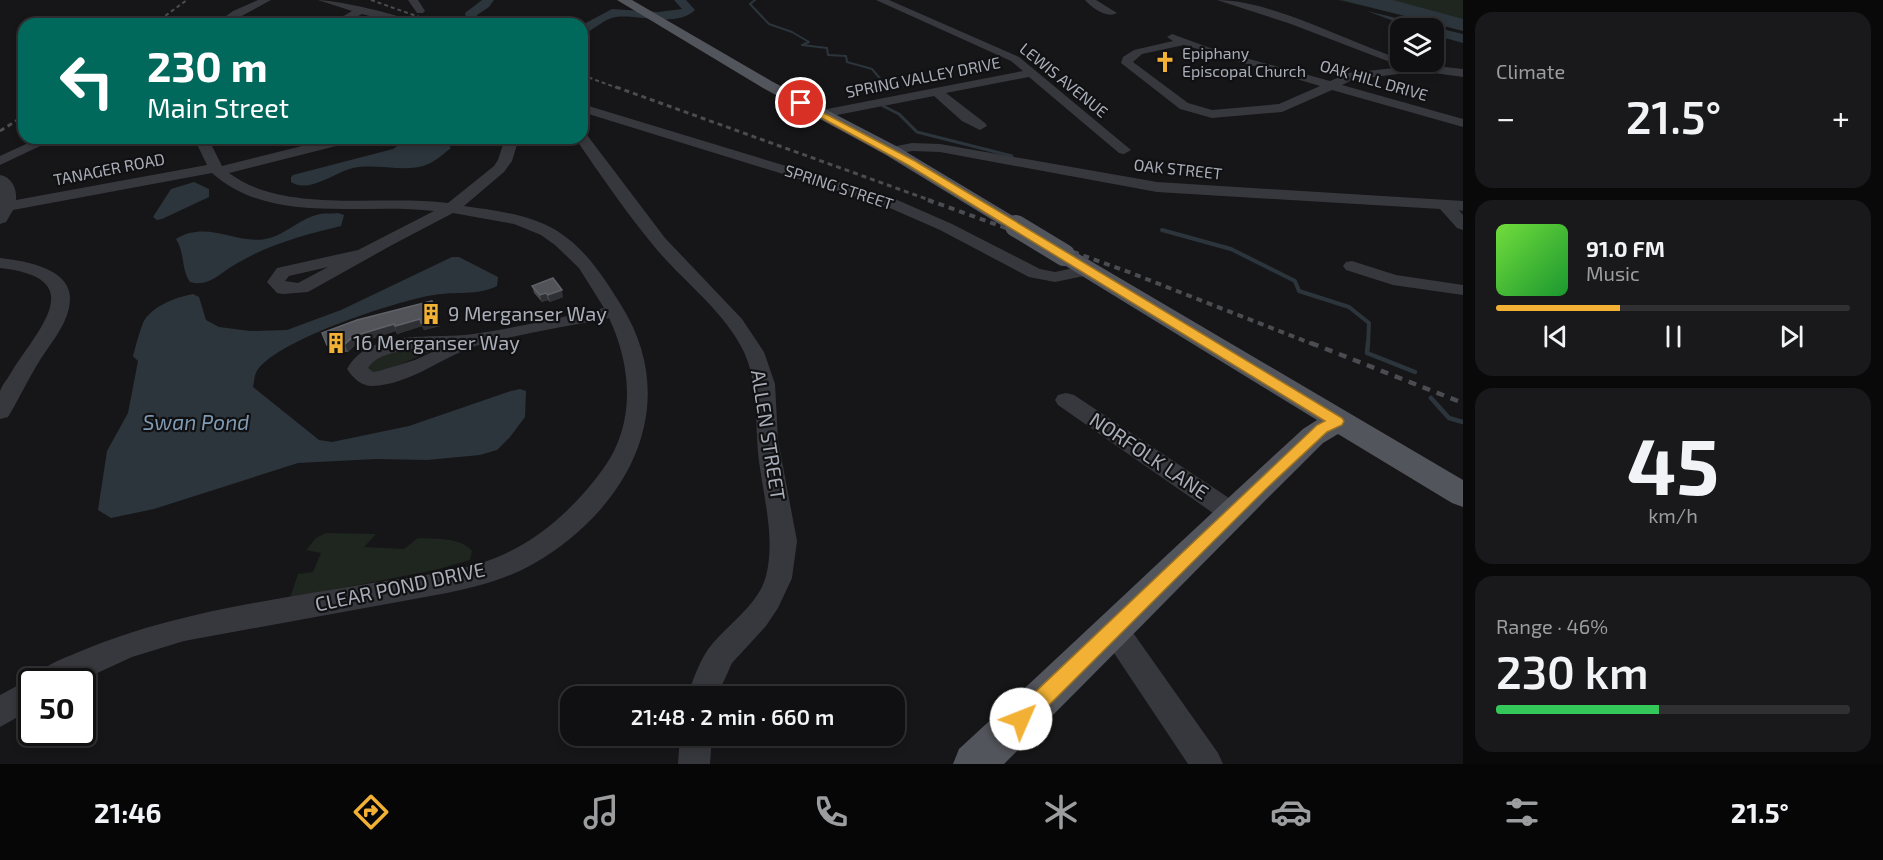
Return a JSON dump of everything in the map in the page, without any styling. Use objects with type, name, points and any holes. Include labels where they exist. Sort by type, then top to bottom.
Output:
[{"type":"main road","points":[[622,0],[755,78],[892,151],[1463,495]]},
{"type":"main road","points":[[974,764],[1312,436],[1337,421]]},
{"type":"street","points":[[220,18],[239,0]]},
{"type":"street","points":[[225,18],[266,0]]},
{"type":"street","points":[[323,0],[392,18]]},
{"type":"street","points":[[413,0],[420,11]]},
{"type":"street","name":"LEWIS AVENUE","points":[[880,0],[1015,59],[1124,150]]},
{"type":"street","points":[[1090,0],[1112,13]]},
{"type":"street","points":[[1222,0],[1296,22],[1390,59]]},
{"type":"street","points":[[346,18],[363,9]]},
{"type":"street","name":"OAK HILL DRIVE","points":[[1330,85],[1282,108],[1223,113],[1201,112],[1184,106],[1127,63],[1127,59],[1138,52],[1178,40],[1463,123]]},
{"type":"street","points":[[1444,71],[1463,73]]},
{"type":"street","points":[[1330,85],[1349,77],[1390,72]]},
{"type":"street","name":"SPRING VALLEY DRIVE","points":[[822,114],[1031,73]]},
{"type":"street","points":[[936,91],[967,118],[980,126]]},
{"type":"street","name":"SPRING STREET","points":[[588,110],[889,202],[946,227],[1035,273],[1055,277],[1088,270]]},
{"type":"street","points":[[0,161],[37,144]]},
{"type":"street","name":"CLEAR POND DRIVE","points":[[74,668],[99,655],[154,636],[204,624],[445,582],[520,559],[546,542],[586,507],[603,487],[621,459],[635,423],[640,384],[631,344],[612,304],[581,261],[568,247],[545,230],[519,220],[445,207],[318,202],[272,197],[241,187],[216,168],[204,144]]},
{"type":"street","points":[[290,150],[302,144]]},
{"type":"street","points":[[290,150],[320,144]]},
{"type":"street","name":"ALLEN STREET","points":[[586,144],[659,242],[735,323],[754,352],[764,384],[767,440],[784,541],[779,578],[756,617],[722,654],[706,686]]},
{"type":"street","points":[[362,254],[445,207],[499,169],[505,161],[509,145]]},
{"type":"street","name":"OAK STREET","points":[[892,151],[918,147],[940,148],[1157,187],[1463,206]]},
{"type":"street","name":"TANAGER ROAD","points":[[4,213],[290,150]]},
{"type":"street","points":[[0,179],[8,187],[4,213]]},
{"type":"street","points":[[1445,205],[1463,225]]},
{"type":"street","points":[[0,263],[40,272],[56,283],[61,295],[61,305],[52,326],[3,401]]},
{"type":"street","points":[[1352,266],[1393,280],[1463,290]]},
{"type":"street","points":[[471,341],[516,330],[534,329],[612,304]]},
{"type":"street","name":"NORFOLK LANE","points":[[1066,400],[1232,513]]},
{"type":"street","points":[[1114,629],[1207,764]]},
{"type":"street","points":[[0,712],[18,701]]},
{"type":"street","points":[[693,764],[695,746]]},
{"type":"shaded area","points":[[1337,0],[1463,0],[1463,29],[1444,25],[1444,18],[1415,18]]},
{"type":"shaded area","points":[[460,343],[440,348],[393,367],[390,373],[381,375],[365,370],[375,354]]},
{"type":"shaded area","points":[[326,533],[376,534],[364,547],[404,549],[418,538],[432,538],[455,541],[472,551],[470,560],[435,570],[290,598],[298,574],[313,572],[321,553],[306,550],[316,538]]},
{"type":"water","points":[[1342,0],[1393,0],[1463,19],[1463,31],[1444,26],[1444,18],[1412,18]]},
{"type":"water","points":[[1367,11],[1396,18],[1390,20]]},
{"type":"water","points":[[1444,29],[1463,34],[1463,43],[1444,38]]},
{"type":"water","points":[[400,144],[448,144],[451,148],[435,161],[415,168],[371,166],[353,168],[314,184],[298,185],[291,182],[293,175],[393,149]]},
{"type":"water","points":[[194,182],[209,189],[209,197],[162,219],[157,220],[153,217],[171,189]]},
{"type":"water","points":[[338,213],[344,215],[341,226],[270,247],[231,267],[212,280],[202,283],[190,282],[187,277],[176,239],[188,234],[212,232],[258,240],[283,233],[314,216]]},
{"type":"water","name":"Swan Pond","points":[[452,257],[459,257],[498,277],[497,286],[482,291],[442,294],[417,299],[337,324],[285,348],[266,361],[256,373],[253,387],[319,440],[332,442],[409,426],[511,391],[520,389],[526,391],[525,417],[497,450],[480,455],[427,460],[376,459],[298,463],[154,509],[111,518],[98,510],[107,451],[128,413],[138,361],[133,356],[143,323],[151,312],[172,300],[193,294],[199,297],[206,320],[219,327],[250,331],[287,330],[341,310]]},
{"type":"building","points":[[553,278],[562,290],[540,295],[532,286]]},
{"type":"building","points":[[432,301],[437,311],[434,312],[437,318],[421,323],[420,319],[395,326],[394,324],[354,336],[345,344],[327,345],[322,333],[357,320]]},
{"type":"waterway","points":[[470,18],[471,13],[485,5],[488,0]]},
{"type":"waterway","points":[[588,27],[612,13],[658,16],[683,13],[689,10],[680,0]]},
{"type":"waterway","points":[[755,0],[750,4],[769,24],[792,32],[809,42],[802,45],[827,48],[828,55],[846,56],[847,62],[872,69],[882,81]]},
{"type":"waterway","points":[[883,106],[899,114],[917,132],[1012,156]]},
{"type":"waterway","points":[[1162,230],[1231,249],[1295,281],[1299,291],[1349,307],[1369,323],[1368,345]]},
{"type":"waterway","points":[[1368,343],[1367,353],[1415,372]]},
{"type":"waterway","points":[[1431,398],[1449,418],[1463,422]]},
{"type":"railway","points":[[162,18],[187,0]]},
{"type":"railway","points":[[371,0],[422,18]]},
{"type":"railway","points":[[588,77],[620,89]]},
{"type":"railway","points":[[616,87],[932,201]]},
{"type":"railway","points":[[0,131],[18,120]]},
{"type":"railway","points":[[928,200],[1126,271],[1315,345]]},
{"type":"railway","points":[[1311,343],[1463,403]]},
{"type":"place","name":"Epiphany Episcopal Church","points":[[1165,62]]},
{"type":"place","name":"9 Merganser Way","points":[[431,314]]},
{"type":"place","name":"16 Merganser Way","points":[[336,343]]},
{"type":"route","points":[[801,103],[912,163],[1337,421],[1312,436],[1021,719]]}]
